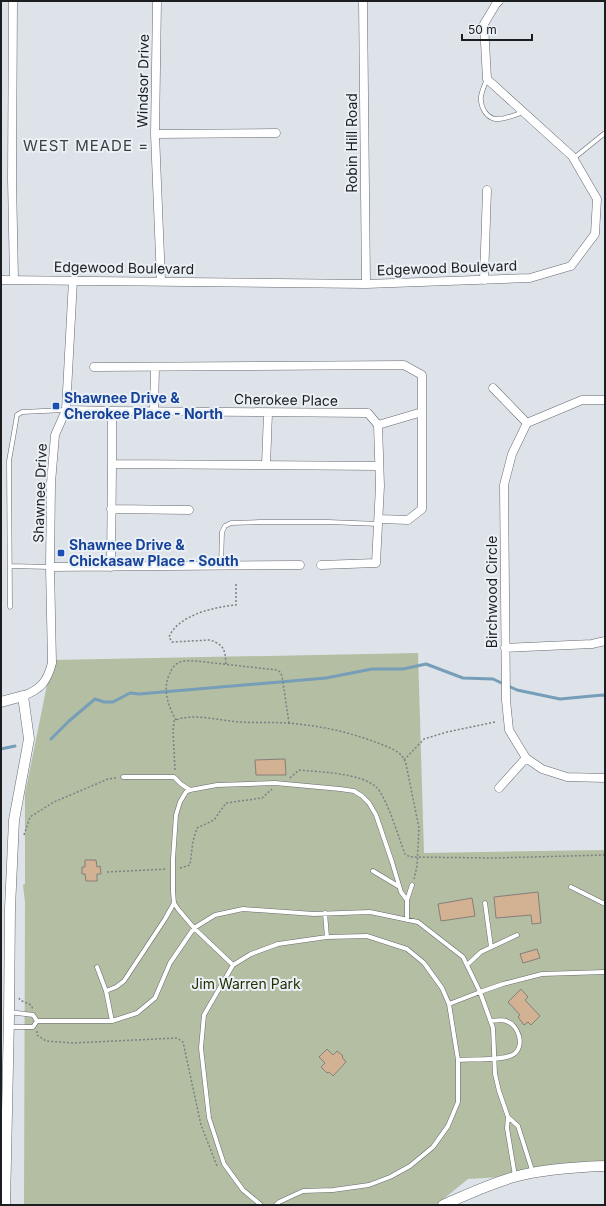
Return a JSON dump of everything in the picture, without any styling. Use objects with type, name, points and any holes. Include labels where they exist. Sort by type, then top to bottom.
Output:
[{"type":"street","points":[[13,1],[12,179],[14,280]]},
{"type":"street","name":"Windsor Drive","points":[[157,1],[155,134],[160,281]]},
{"type":"street","name":"Robin Hill Road","points":[[363,1],[366,284]]},
{"type":"street","points":[[487,78],[484,24],[499,1]]},
{"type":"street","name":"Edgewood Boulevard","points":[[1,280],[366,284],[530,278],[571,266],[595,234],[597,199],[572,156],[487,78]]},
{"type":"street","points":[[155,134],[276,133]]},
{"type":"street","points":[[484,280],[487,190]]},
{"type":"street","name":"Shawnee Drive","points":[[23,696],[33,692],[44,683],[49,674],[52,663],[50,567],[51,483],[55,435],[66,410],[73,280]]},
{"type":"street","points":[[94,367],[404,365],[422,375],[422,510],[408,520],[379,521]]},
{"type":"street","points":[[154,412],[155,367]]},
{"type":"street","points":[[493,388],[527,423],[582,400],[605,400]]},
{"type":"street","name":"Cherokee Place","points":[[66,410],[368,413],[378,425]]},
{"type":"street","points":[[111,567],[112,411]]},
{"type":"street","points":[[266,465],[268,412]]},
{"type":"street","points":[[321,565],[376,563],[379,521],[378,425],[422,412]]},
{"type":"street","name":"Birchwood Circle","points":[[527,423],[512,454],[504,485],[506,700],[509,730],[526,758],[542,769],[567,777],[605,778]]},
{"type":"street","points":[[112,464],[379,466]]},
{"type":"street","points":[[111,509],[189,510]]},
{"type":"street","points":[[50,567],[300,565]]},
{"type":"street","points":[[505,648],[592,644],[605,641]]},
{"type":"street","points":[[1,702],[23,696],[29,740],[14,820],[10,908],[5,1205]]},
{"type":"street","points":[[499,788],[526,758]]},
{"type":"street","points":[[442,1205],[515,1176],[563,1168],[605,1166]]},
{"type":"lane","points":[[487,78],[480,95],[480,102],[487,114],[496,119],[524,112]]},
{"type":"lane","points":[[574,159],[605,133]]},
{"type":"lane","points":[[10,607],[9,461],[17,415],[22,412],[66,410]]},
{"type":"lane","points":[[221,566],[222,532],[225,526],[231,523],[379,521]]},
{"type":"lane","points":[[10,566],[50,567]]},
{"type":"lane","points":[[123,777],[174,777],[190,790]]},
{"type":"lane","points":[[106,991],[116,987],[124,981],[166,918],[174,903],[173,869],[176,815],[180,802],[186,792],[190,790],[217,785],[282,784],[354,791],[369,803],[376,815],[392,862],[398,886],[407,900]]},
{"type":"lane","points":[[373,871],[398,886]]},
{"type":"lane","points":[[407,920],[407,900],[412,885]]},
{"type":"lane","points":[[572,887],[605,904]]},
{"type":"lane","points":[[174,903],[194,928],[233,965]]},
{"type":"lane","points":[[485,903],[491,947]]},
{"type":"lane","points":[[37,1021],[112,1021],[137,1013],[155,998],[170,963],[194,928],[215,915],[243,909],[314,914],[370,912],[418,922],[462,957],[480,992],[493,1028],[495,1074],[499,1092],[508,1117],[507,1128],[515,1176]]},
{"type":"lane","points":[[325,913],[327,937]]},
{"type":"lane","points":[[467,965],[481,952],[517,935]]},
{"type":"lane","points":[[260,1205],[244,1190],[224,1164],[209,1118],[201,1048],[204,1015],[233,965],[251,954],[278,944],[327,937],[367,936],[407,949],[424,963],[442,988],[450,1004],[458,1060],[458,1102],[448,1126],[433,1147],[422,1157],[410,1166],[390,1177],[369,1185],[333,1190],[302,1191],[279,1202],[276,1205]]},
{"type":"lane","points":[[97,967],[106,991],[112,1021]]},
{"type":"lane","points":[[450,1004],[503,984],[542,974],[605,972]]},
{"type":"lane","points":[[9,1012],[33,1015],[37,1021]]},
{"type":"lane","points":[[458,1060],[508,1057],[514,1054],[519,1048],[519,1040],[517,1031],[513,1024],[505,1020],[491,1021]]},
{"type":"lane","points":[[9,1028],[32,1027],[37,1021]]},
{"type":"lane","points":[[508,1117],[518,1126],[533,1173]]},
{"type":"path","points":[[226,664],[225,653],[222,645],[216,642],[210,640],[172,642],[169,637],[170,633],[177,626],[195,614],[212,608],[236,605],[236,584]]},
{"type":"path","points":[[176,720],[169,707],[167,696],[166,683],[168,676],[177,663],[196,661],[277,670],[280,672],[284,687],[289,723]]},
{"type":"path","points":[[174,777],[176,765],[173,731],[174,721],[180,718],[206,717],[241,722],[289,723],[322,727],[354,735],[389,747],[399,753],[404,760],[409,774],[419,828],[417,866],[412,885]]},
{"type":"path","points":[[404,760],[424,739],[447,732],[495,722]]},
{"type":"path","points":[[107,872],[173,869],[190,866],[193,841],[197,828],[214,820],[226,803],[262,798],[274,787],[286,782],[299,770],[347,775],[376,787],[384,798],[405,854],[410,857],[495,858],[605,855]]},
{"type":"path","points":[[22,840],[30,817],[54,802],[108,779],[123,777]]},
{"type":"path","points":[[18,995],[20,1000],[31,1005],[37,1021],[37,1035],[46,1041],[73,1043],[177,1038],[183,1042],[201,1125],[216,1165],[221,1170]]},
{"type":"green space","name":"Jim Warren Park","points":[[418,653],[424,853],[605,850],[605,1171],[468,1179],[436,1205],[24,1205],[25,902],[23,885],[25,884],[25,794],[52,660]]},
{"type":"building","points":[[285,759],[286,775],[256,775],[255,760]]},
{"type":"building","points":[[85,860],[96,860],[97,867],[100,866],[101,874],[97,874],[97,881],[86,881],[85,874],[82,874],[82,867],[85,867]]},
{"type":"building","points":[[538,892],[541,923],[532,924],[531,915],[496,918],[494,897]]},
{"type":"building","points":[[472,898],[475,916],[441,921],[438,904]]},
{"type":"building","points":[[537,949],[540,958],[523,963],[520,954]]},
{"type":"building","points":[[521,989],[528,997],[525,1000],[540,1016],[531,1025],[528,1022],[524,1025],[518,1017],[520,1015],[508,1002]]},
{"type":"building","points":[[327,1049],[333,1055],[337,1051],[343,1056],[342,1057],[346,1062],[333,1076],[321,1067],[325,1063],[319,1057]]},
{"type":"waterway","points":[[51,739],[69,721],[95,699],[104,702],[113,702],[130,693],[139,694],[326,678],[372,669],[403,669],[426,664],[463,678],[493,679],[517,690],[560,699],[605,696]]},
{"type":"waterway","points":[[1,749],[15,746]]},
{"type":"place","name":"Shawnee Drive & Cherokee Place - North","points":[[56,406]]},
{"type":"place","name":"Shawnee Drive & Chickasaw Place - South","points":[[61,553]]},
{"type":"district","name":"WEST MEADE =","points":[[86,146]]}]
